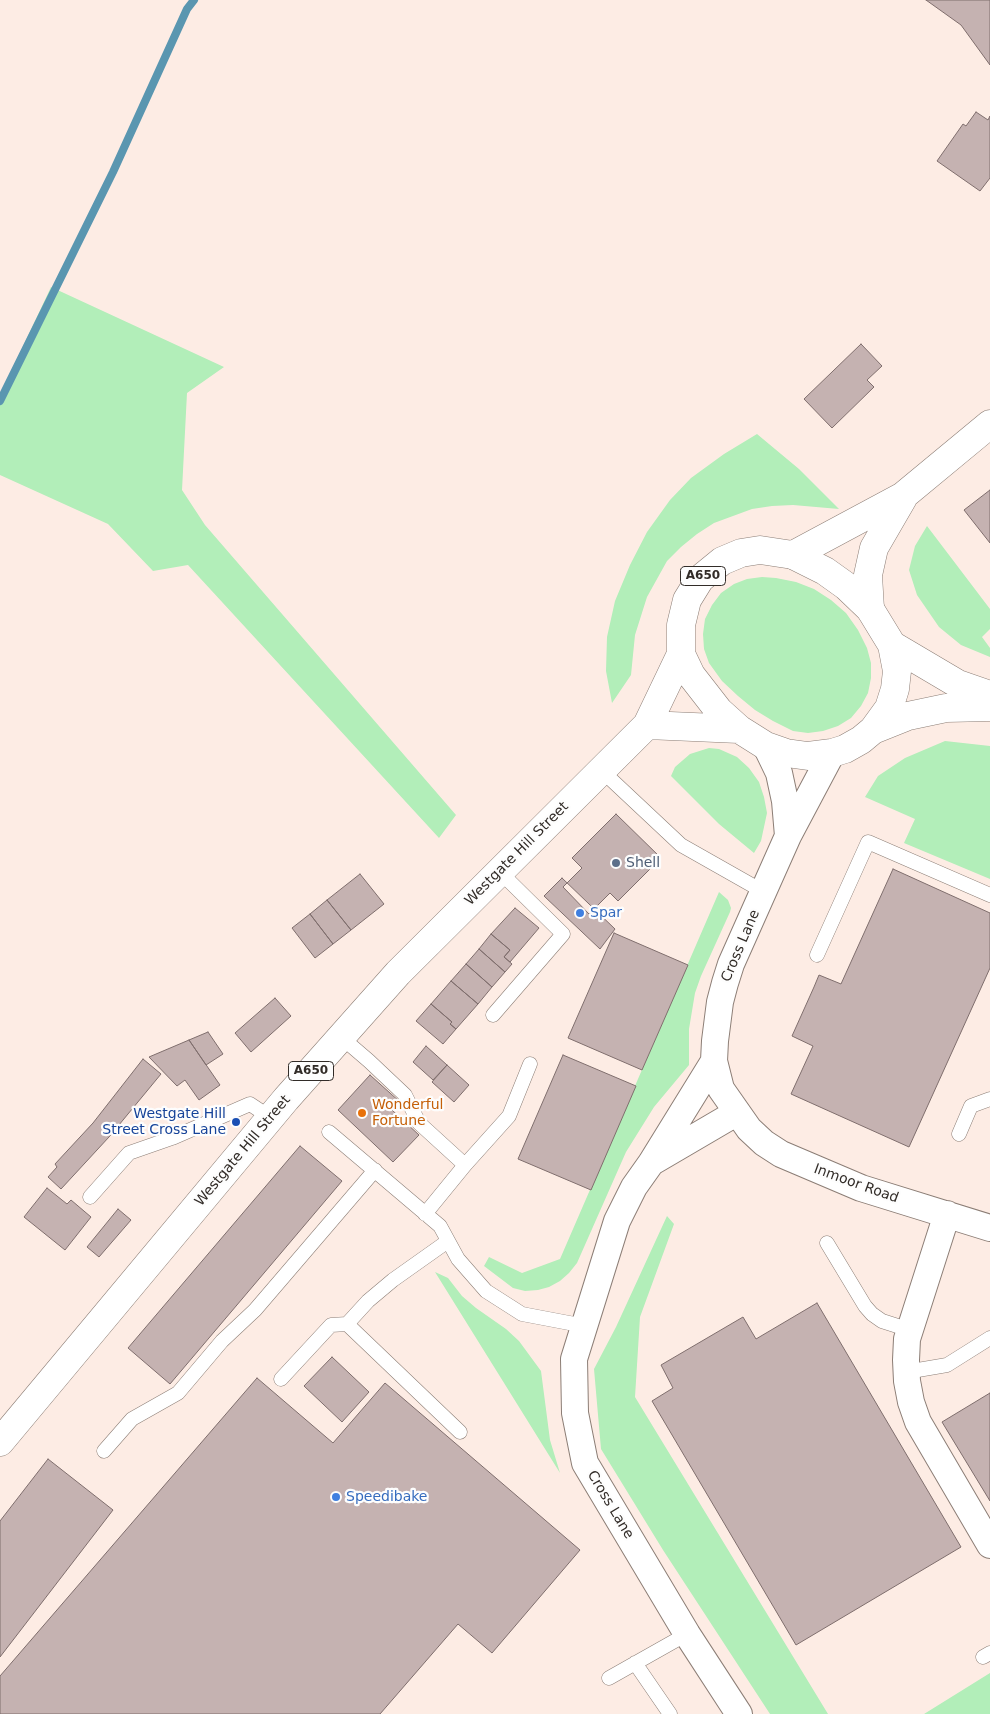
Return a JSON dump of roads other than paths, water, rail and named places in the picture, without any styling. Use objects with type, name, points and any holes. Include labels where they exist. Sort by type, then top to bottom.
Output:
[{"type":"main road","points":[[793,555],[903,496],[990,424]]},
{"type":"main road","points":[[870,609],[868,575],[874,548],[903,496]]},
{"type":"main road","name":"A650","points":[[873,730],[889,708],[895,689],[896,671],[892,645],[870,609],[846,586],[825,571],[793,555],[760,550],[741,552],[722,561],[700,579],[687,600],[681,626],[681,654],[691,675],[719,711],[739,728],[766,746],[786,753],[808,756],[832,753],[845,749],[873,730],[908,716],[946,708],[990,707]]},
{"type":"main road","name":"A650","points":[[892,645],[958,684],[990,695]]},
{"type":"main road","name":"Westgate Hill Street","points":[[0,1442],[270,1118],[398,973],[647,725],[681,654]]},
{"type":"main road","points":[[647,725],[739,728]]},
{"type":"street","name":"Cross Lane","points":[[766,746],[779,773],[785,801],[788,836]]},
{"type":"street","name":"Cross Lane","points":[[651,1163],[736,1113],[721,1089],[714,1061],[716,1022],[725,982],[788,836],[832,753]]},
{"type":"street","name":"Cross Lane","points":[[714,1061],[634,1187],[616,1221],[574,1359],[575,1413],[585,1463],[687,1634],[739,1714]]},
{"type":"street","name":"Inmoor Road","points":[[736,1113],[764,1143],[800,1163],[862,1188],[990,1228]]},
{"type":"street","points":[[947,1214],[910,1330],[906,1372],[911,1402],[918,1422],[990,1545]]},
{"type":"lane","points":[[601,770],[681,846],[764,892]]},
{"type":"lane","points":[[817,955],[868,842],[990,895]]},
{"type":"lane","points":[[493,1015],[563,934],[500,872]]},
{"type":"lane","points":[[341,1037],[405,1095],[419,1122],[465,1165]]},
{"type":"lane","points":[[425,1214],[465,1165],[509,1116],[530,1064]]},
{"type":"lane","points":[[959,1134],[971,1106],[990,1098]]},
{"type":"lane","points":[[90,1196],[129,1153],[172,1138],[250,1104],[270,1118]]},
{"type":"lane","points":[[329,1132],[440,1226],[458,1258],[486,1290],[522,1314],[585,1326]]},
{"type":"lane","points":[[104,1451],[132,1419],[178,1393],[222,1341],[255,1310],[375,1170]]},
{"type":"lane","points":[[282,1379],[331,1325],[347,1324],[368,1301],[393,1280],[448,1241]]},
{"type":"lane","points":[[827,1243],[865,1306],[872,1314],[882,1321],[910,1330]]},
{"type":"lane","points":[[347,1324],[460,1432]]},
{"type":"lane","points":[[906,1372],[948,1365],[990,1338]]},
{"type":"lane","points":[[609,1678],[687,1634]]},
{"type":"lane","points":[[635,1664],[670,1714]]},
{"type":"waterway","points":[[0,401],[113,172],[187,9],[194,0]]},
{"type":"place","name":"Shell","points":[[616,863]]},
{"type":"place","name":"Spar","points":[[580,913]]},
{"type":"place","name":"Wonderful Fortune","points":[[362,1113]]},
{"type":"place","name":"Westgate Hill Street Cross Lane","points":[[236,1122]]},
{"type":"place","name":"Speedibake","points":[[336,1497]]}]
